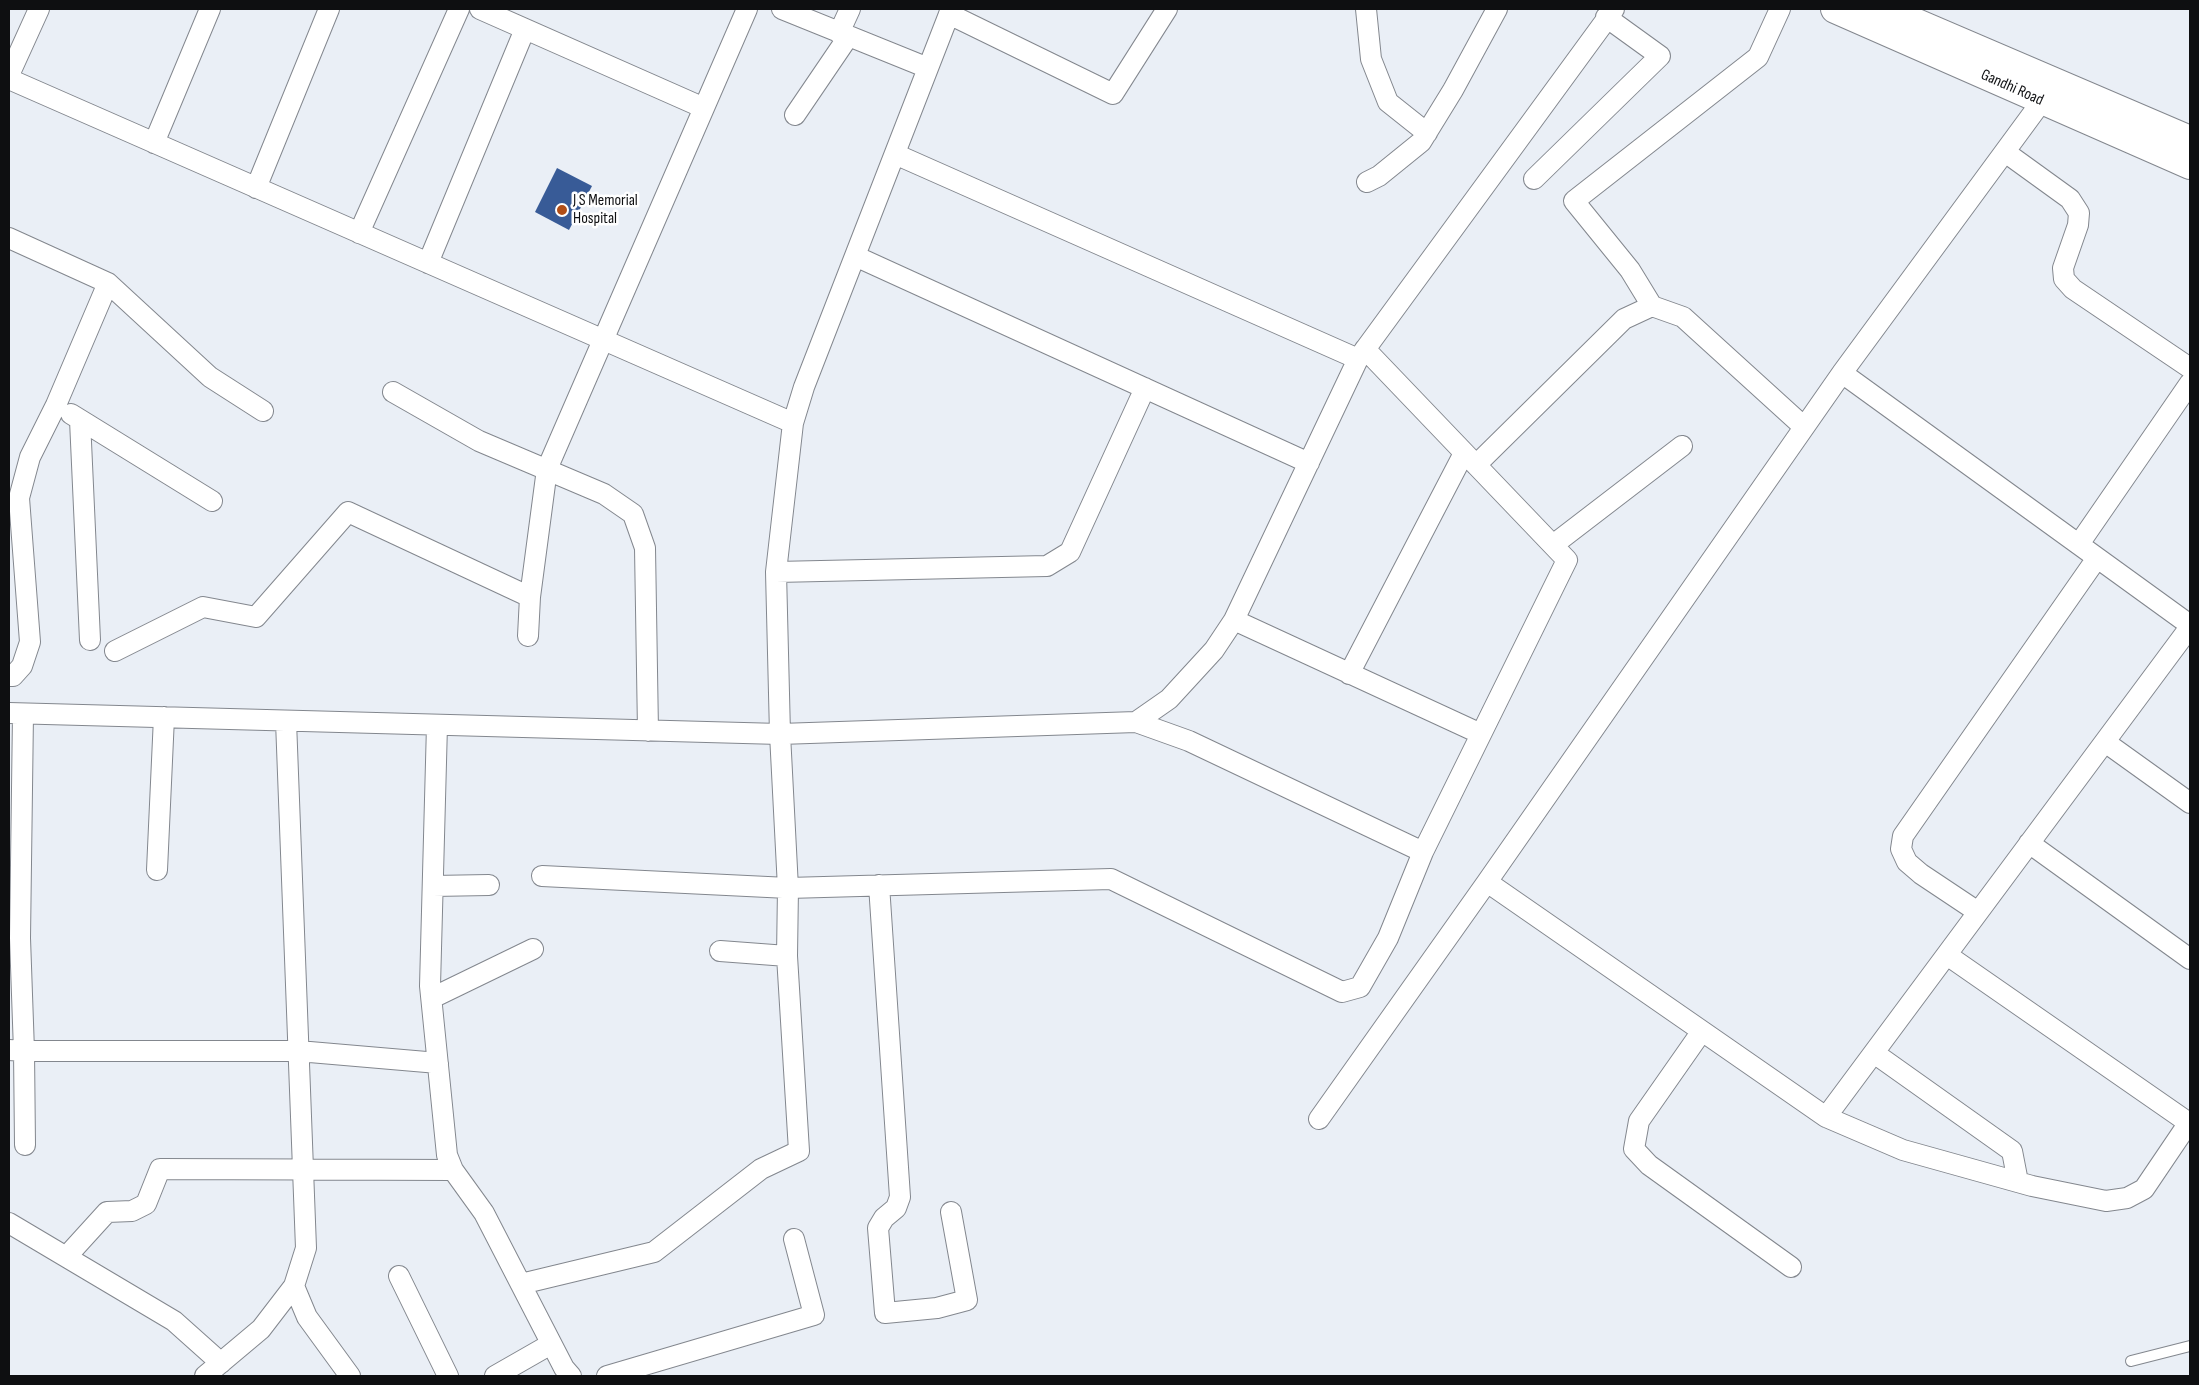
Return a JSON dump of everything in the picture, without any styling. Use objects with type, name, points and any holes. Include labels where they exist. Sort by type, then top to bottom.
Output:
[{"type":"main road","name":"Gandhi Road","points":[[1835,9],[2190,165]]},
{"type":"main road","name":"Gandhi Road","points":[[1884,9],[2190,140]]},
{"type":"street","points":[[38,9],[9,73],[154,143],[793,423]]},
{"type":"street","points":[[154,143],[210,9]]},
{"type":"street","points":[[256,188],[329,9]]},
{"type":"street","points":[[359,233],[459,9]]},
{"type":"street","points":[[480,9],[704,108]]},
{"type":"street","points":[[528,636],[530,597],[547,468],[747,9]]},
{"type":"street","points":[[782,9],[928,68]]},
{"type":"street","points":[[795,116],[844,35],[850,9]]},
{"type":"street","points":[[521,1284],[654,1252],[761,1169],[799,1151],[787,956],[788,888],[780,734],[776,572],[793,423],[804,387],[950,11],[1113,94],[1167,9]]},
{"type":"street","points":[[1366,9],[1371,60],[1388,102],[1427,133]]},
{"type":"street","points":[[1367,182],[1379,176],[1421,142],[1497,9]]},
{"type":"street","points":[[1780,9],[1758,57],[1574,201],[1630,270],[1652,306],[1683,317],[1804,427]]},
{"type":"street","points":[[1136,722],[1169,699],[1214,650],[1234,620],[1362,354],[1610,13],[1660,56],[1534,179]]},
{"type":"street","points":[[428,263],[525,29]]},
{"type":"street","points":[[1319,1119],[1487,882],[1842,373],[2042,101]]},
{"type":"street","points":[[2005,152],[2070,199],[2079,214],[2078,226],[2063,268],[2064,279],[2073,289],[2190,368]]},
{"type":"street","points":[[542,876],[788,888],[1111,880],[1342,992],[1360,988],[1388,938],[1423,852],[1567,560],[1470,459],[1362,354],[895,154]]},
{"type":"street","points":[[9,238],[108,283],[210,377],[263,411]]},
{"type":"street","points":[[855,256],[1309,463]]},
{"type":"street","points":[[9,676],[14,676],[22,666],[30,642],[19,498],[30,457],[56,405],[108,283]]},
{"type":"street","points":[[1350,674],[1470,459],[1624,319],[1652,306]]},
{"type":"street","points":[[1826,1117],[2190,626],[1842,373]]},
{"type":"street","points":[[2079,544],[2190,383]]},
{"type":"street","points":[[776,572],[1047,566],[1070,552],[1145,388]]},
{"type":"street","points":[[393,392],[479,441],[547,468],[604,494],[633,514],[644,548],[648,730]]},
{"type":"street","points":[[56,405],[212,501]]},
{"type":"street","points":[[80,420],[90,640]]},
{"type":"street","points":[[1553,545],[1682,446]]},
{"type":"street","points":[[115,651],[203,607],[256,617],[348,512],[530,597]]},
{"type":"street","points":[[1978,912],[1921,874],[1907,862],[1901,849],[1903,836],[2098,558]]},
{"type":"street","points":[[1234,620],[1481,734]]},
{"type":"street","points":[[25,1145],[16,1050],[20,938],[15,806],[16,713],[780,734],[1136,722],[1189,741],[1423,852]]},
{"type":"street","points":[[157,870],[164,717]]},
{"type":"street","points":[[205,1376],[261,1329],[294,1286],[306,1248],[286,721]]},
{"type":"street","points":[[437,725],[432,998],[447,1155],[453,1170],[484,1213],[551,1344],[564,1368],[571,1376]]},
{"type":"street","points":[[2105,742],[2190,803]]},
{"type":"street","points":[[2030,843],[2190,959]]},
{"type":"street","points":[[1487,882],[1826,1117],[1903,1150],[2018,1182],[2106,1201],[2127,1198],[2144,1189],[2190,1122],[1947,955]]},
{"type":"street","points":[[433,886],[489,885]]},
{"type":"street","points":[[879,885],[900,1197],[896,1208],[884,1218],[878,1228],[885,1313],[937,1308],[967,1300],[951,1212]]},
{"type":"street","points":[[432,998],[533,949]]},
{"type":"street","points":[[720,951],[787,956]]},
{"type":"street","points":[[1702,1031],[1639,1121],[1634,1149],[1649,1165],[1790,1267]]},
{"type":"street","points":[[16,1050],[298,1051],[438,1063]]},
{"type":"street","points":[[1874,1053],[2012,1151],[2018,1182]]},
{"type":"street","points":[[68,1256],[107,1212],[132,1211],[146,1204],[160,1168],[303,1171],[453,1170]]},
{"type":"street","points":[[9,1223],[68,1256],[174,1321],[220,1363]]},
{"type":"street","points":[[607,1376],[814,1315],[794,1239]]},
{"type":"street","points":[[399,1276],[448,1376]]},
{"type":"street","points":[[294,1286],[307,1317],[350,1376]]},
{"type":"street","points":[[495,1376],[551,1344]]},
{"type":"lane","points":[[2131,1361],[2190,1346]]},
{"type":"building","points":[[557,168],[592,186],[569,230],[535,212]]},
{"type":"place","name":"J S Memorial Hospital","points":[[562,210]]}]
